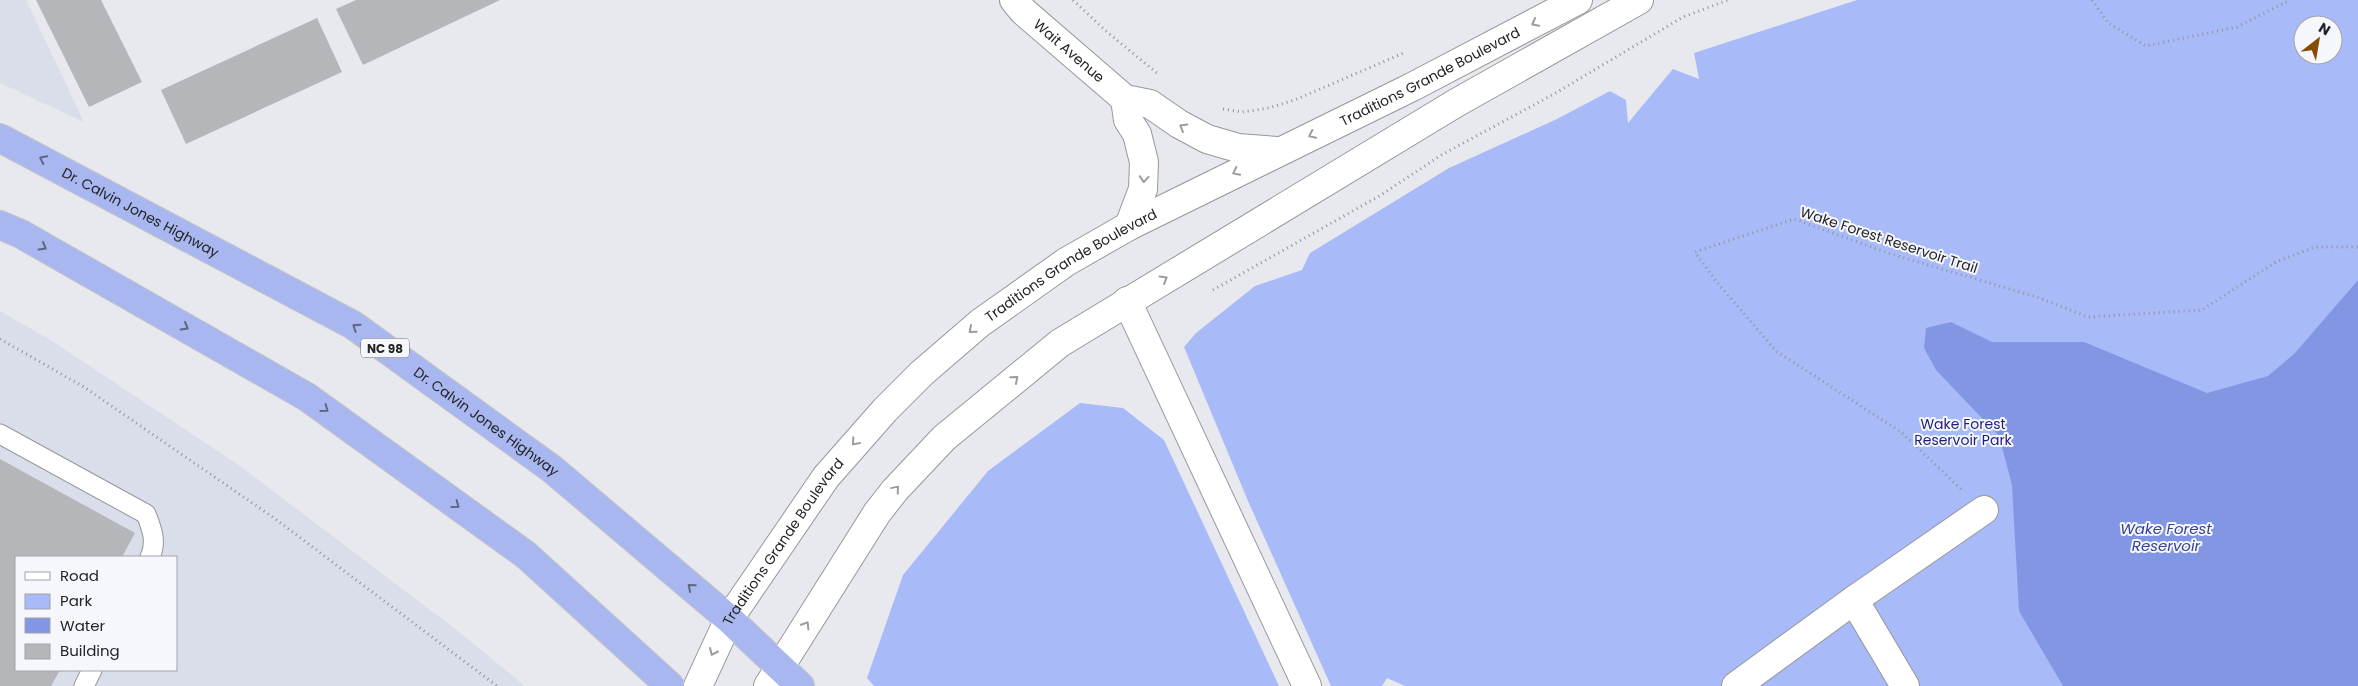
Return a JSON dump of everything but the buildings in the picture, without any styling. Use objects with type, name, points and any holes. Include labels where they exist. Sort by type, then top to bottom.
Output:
[{"type":"highway","name":"Dr. Calvin Jones Highway","points":[[0,138],[352,325],[552,468],[729,619],[774,676]]},
{"type":"highway","points":[[0,225],[21,234],[307,397],[526,556],[670,686]]},
{"type":"highway","name":"NC 98","points":[[774,676],[800,686]]},
{"type":"main road","name":"Wait Avenue","points":[[1014,0],[1022,11],[1126,100]]},
{"type":"main road","name":"Traditions Grande Boulevard","points":[[698,686],[729,619],[826,477],[885,410],[922,373],[994,313],[1066,262],[1129,226],[1412,87],[1578,0]]},
{"type":"main road","points":[[774,676],[877,513],[920,462],[944,438],[1060,343],[1456,103],[1639,0]]},
{"type":"main road","points":[[1129,226],[1143,189],[1144,162],[1137,134],[1128,120],[1126,100],[1150,104],[1188,130],[1224,145],[1246,149],[1280,151]]},
{"type":"main road","points":[[1127,301],[1307,686]]},
{"type":"main road","points":[[1736,686],[1854,600],[1984,510]]},
{"type":"main road","points":[[1854,600],[1905,686]]},
{"type":"lane","points":[[0,434],[146,514],[154,531],[153,550],[150,556]]},
{"type":"lane","points":[[84,686],[92,671]]},
{"type":"path","points":[[1073,0],[1107,32],[1158,74]]},
{"type":"path","points":[[1205,294],[1381,195],[1443,154],[1554,94],[1683,17],[1728,0]]},
{"type":"path","points":[[2092,0],[2108,23],[2146,46],[2237,27],[2290,0]]},
{"type":"path","points":[[1218,108],[1242,112],[1269,108],[1296,99],[1415,48]]},
{"type":"path","name":"Wake Forest Reservoir Trail","points":[[1984,510],[1901,432],[1776,351],[1715,280],[1695,252],[1794,219],[1890,254],[2037,297],[2088,317],[2202,310],[2276,262],[2315,247],[2358,247]]},
{"type":"path","points":[[0,339],[84,387],[274,518],[498,686]]},
{"type":"shaded area","points":[[0,0],[26,0],[84,122],[0,83]]},
{"type":"shaded area","points":[[0,311],[49,339],[240,466],[458,631],[525,686],[0,686]]},
{"type":"green space","name":"Wake Forest Reservoir Park","points":[[1857,0],[2358,0],[2358,686],[1405,686],[1387,678],[1382,686],[1331,686],[1248,501],[1184,347],[1196,333],[1255,286],[1302,270],[1310,253],[1449,168],[1557,119],[1610,91],[1626,100],[1628,123],[1673,69],[1699,79],[1694,53]]},
{"type":"green space","points":[[1080,403],[1123,408],[1164,440],[1279,686],[874,686],[867,678],[903,575],[988,471]]},
{"type":"water","name":"Wake Forest Reservoir","points":[[2358,280],[2358,686],[2063,686],[2019,611],[2012,485],[1999,436],[1936,370],[1924,348],[1926,328],[1951,322],[1992,342],[2084,342],[2207,393],[2268,376],[2295,353]]}]
